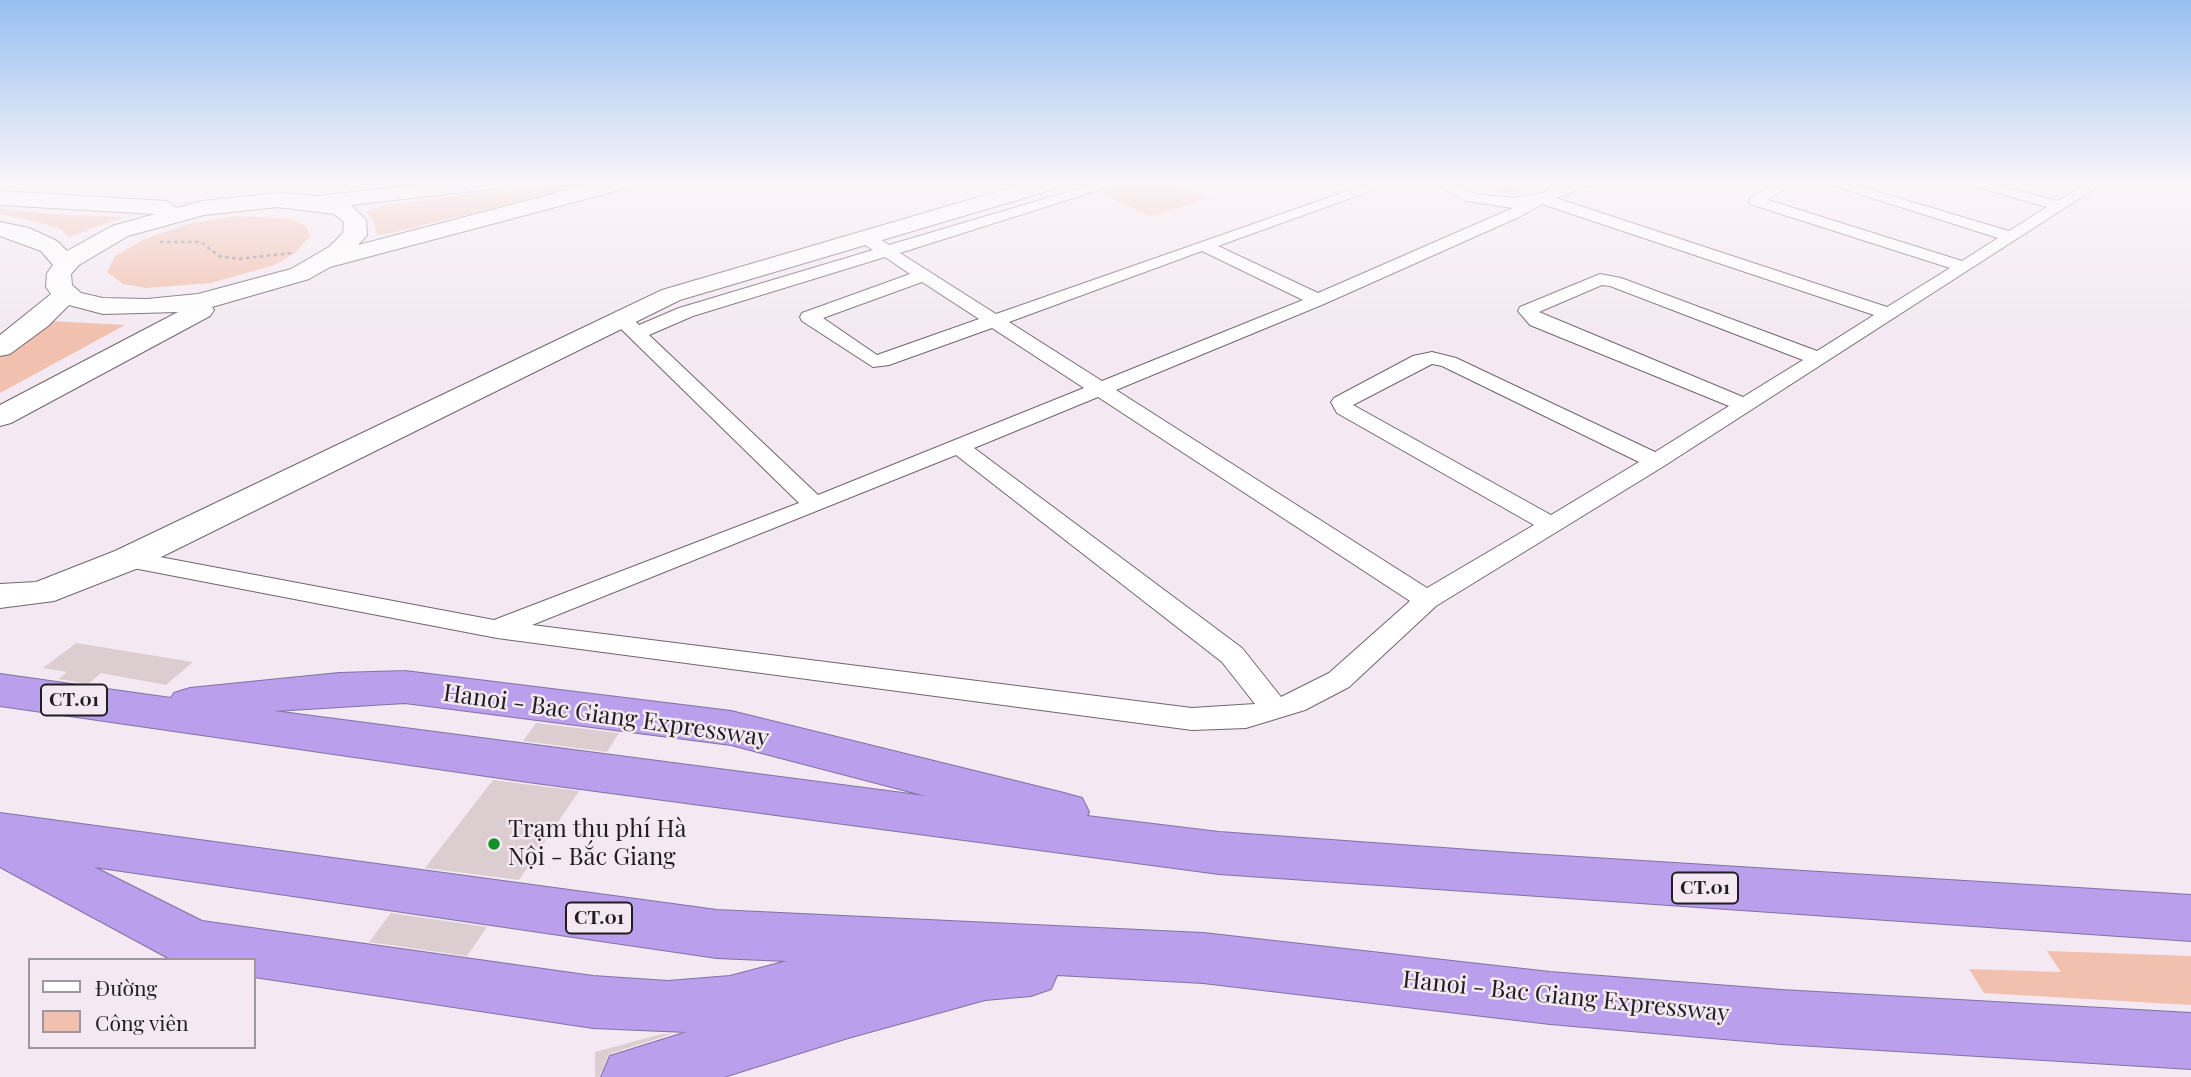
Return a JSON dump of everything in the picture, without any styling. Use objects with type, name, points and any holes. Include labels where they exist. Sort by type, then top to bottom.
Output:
[{"type":"highway","name":"Hanoi - Bac Giang Expressway","points":[[0,690],[148,710],[234,697],[405,687],[715,726],[912,772],[1219,853],[1513,875],[2191,918]]},
{"type":"highway","name":"Hanoi - Bac Giang Expressway","points":[[0,833],[717,934],[1203,958],[1550,998],[1769,1016],[2191,1041]]},
{"type":"highway","name":"Hanoi - Bac Giang Expressway","points":[[0,844],[194,944],[593,1002],[668,1007],[730,1002],[941,947]]},
{"type":"highway","points":[[632,1077],[848,1011],[985,975],[1203,958]]},
{"type":"main road","points":[[17,232],[49,246],[66,264]]},
{"type":"main road","points":[[118,232],[85,249],[66,264],[58,283],[66,294],[91,304],[131,308],[181,304],[233,295],[285,280],[325,261],[433,232]]},
{"type":"main road","points":[[325,261],[348,244],[355,232]]},
{"type":"main road","points":[[0,596],[41,593],[128,559],[629,325],[671,295],[877,244],[910,232]]},
{"type":"main road","points":[[0,348],[66,294]]},
{"type":"main road","points":[[0,416],[150,335],[233,295]]},
{"type":"street","points":[[877,244],[922,232]]},
{"type":"street","points":[[925,275],[809,317],[873,361],[882,361],[1239,232]]},
{"type":"street","points":[[497,629],[1099,390],[1318,300],[1472,232]]},
{"type":"street","points":[[1658,232],[1888,314]]},
{"type":"street","points":[[1854,232],[1964,267]]},
{"type":"street","points":[[1997,232],[2013,237]]},
{"type":"street","points":[[128,559],[497,629],[1192,719],[1216,720],[1275,710],[1339,680],[1427,600],[1656,461],[1742,404],[2020,232]]},
{"type":"street","points":[[877,244],[1427,600]]},
{"type":"street","points":[[1203,245],[1318,300]]},
{"type":"street","points":[[1742,404],[1537,321],[1527,311],[1600,279],[1615,282],[1817,358]]},
{"type":"street","points":[[629,325],[815,505]]},
{"type":"street","points":[[1550,524],[1344,409],[1341,402],[1420,360],[1432,358],[1449,362],[1656,461]]},
{"type":"street","points":[[958,446],[1232,654],[1275,710]]},
{"type":"path","points":[[154,243],[201,242],[219,256],[238,259],[264,258],[294,252]]},
{"type":"green space","points":[[64,232],[82,232],[69,237]]},
{"type":"green space","points":[[164,232],[309,232],[310,236],[295,253],[274,265],[211,283],[146,288],[123,284],[107,272],[115,256],[145,239]]},
{"type":"green space","points":[[52,321],[125,325],[0,393],[0,357],[24,336]]},
{"type":"green space","points":[[2047,951],[2191,956],[2191,1005],[1984,993],[1969,969],[2061,972]]},
{"type":"building","points":[[76,643],[193,662],[166,685],[101,673],[88,684],[58,679],[67,672],[43,668]]},
{"type":"building","points":[[536,723],[619,733],[607,752],[523,741]]},
{"type":"building","points":[[493,780],[579,791],[519,880],[425,868]]},
{"type":"building","points":[[391,913],[487,927],[467,956],[369,942]]},
{"type":"building","points":[[662,1034],[672,1034],[609,1054],[599,1077],[595,1077],[595,1052]]},
{"type":"place","name":"Trạm thu phí Hà Nội - Bắc Giang","points":[[494,844]]}]
